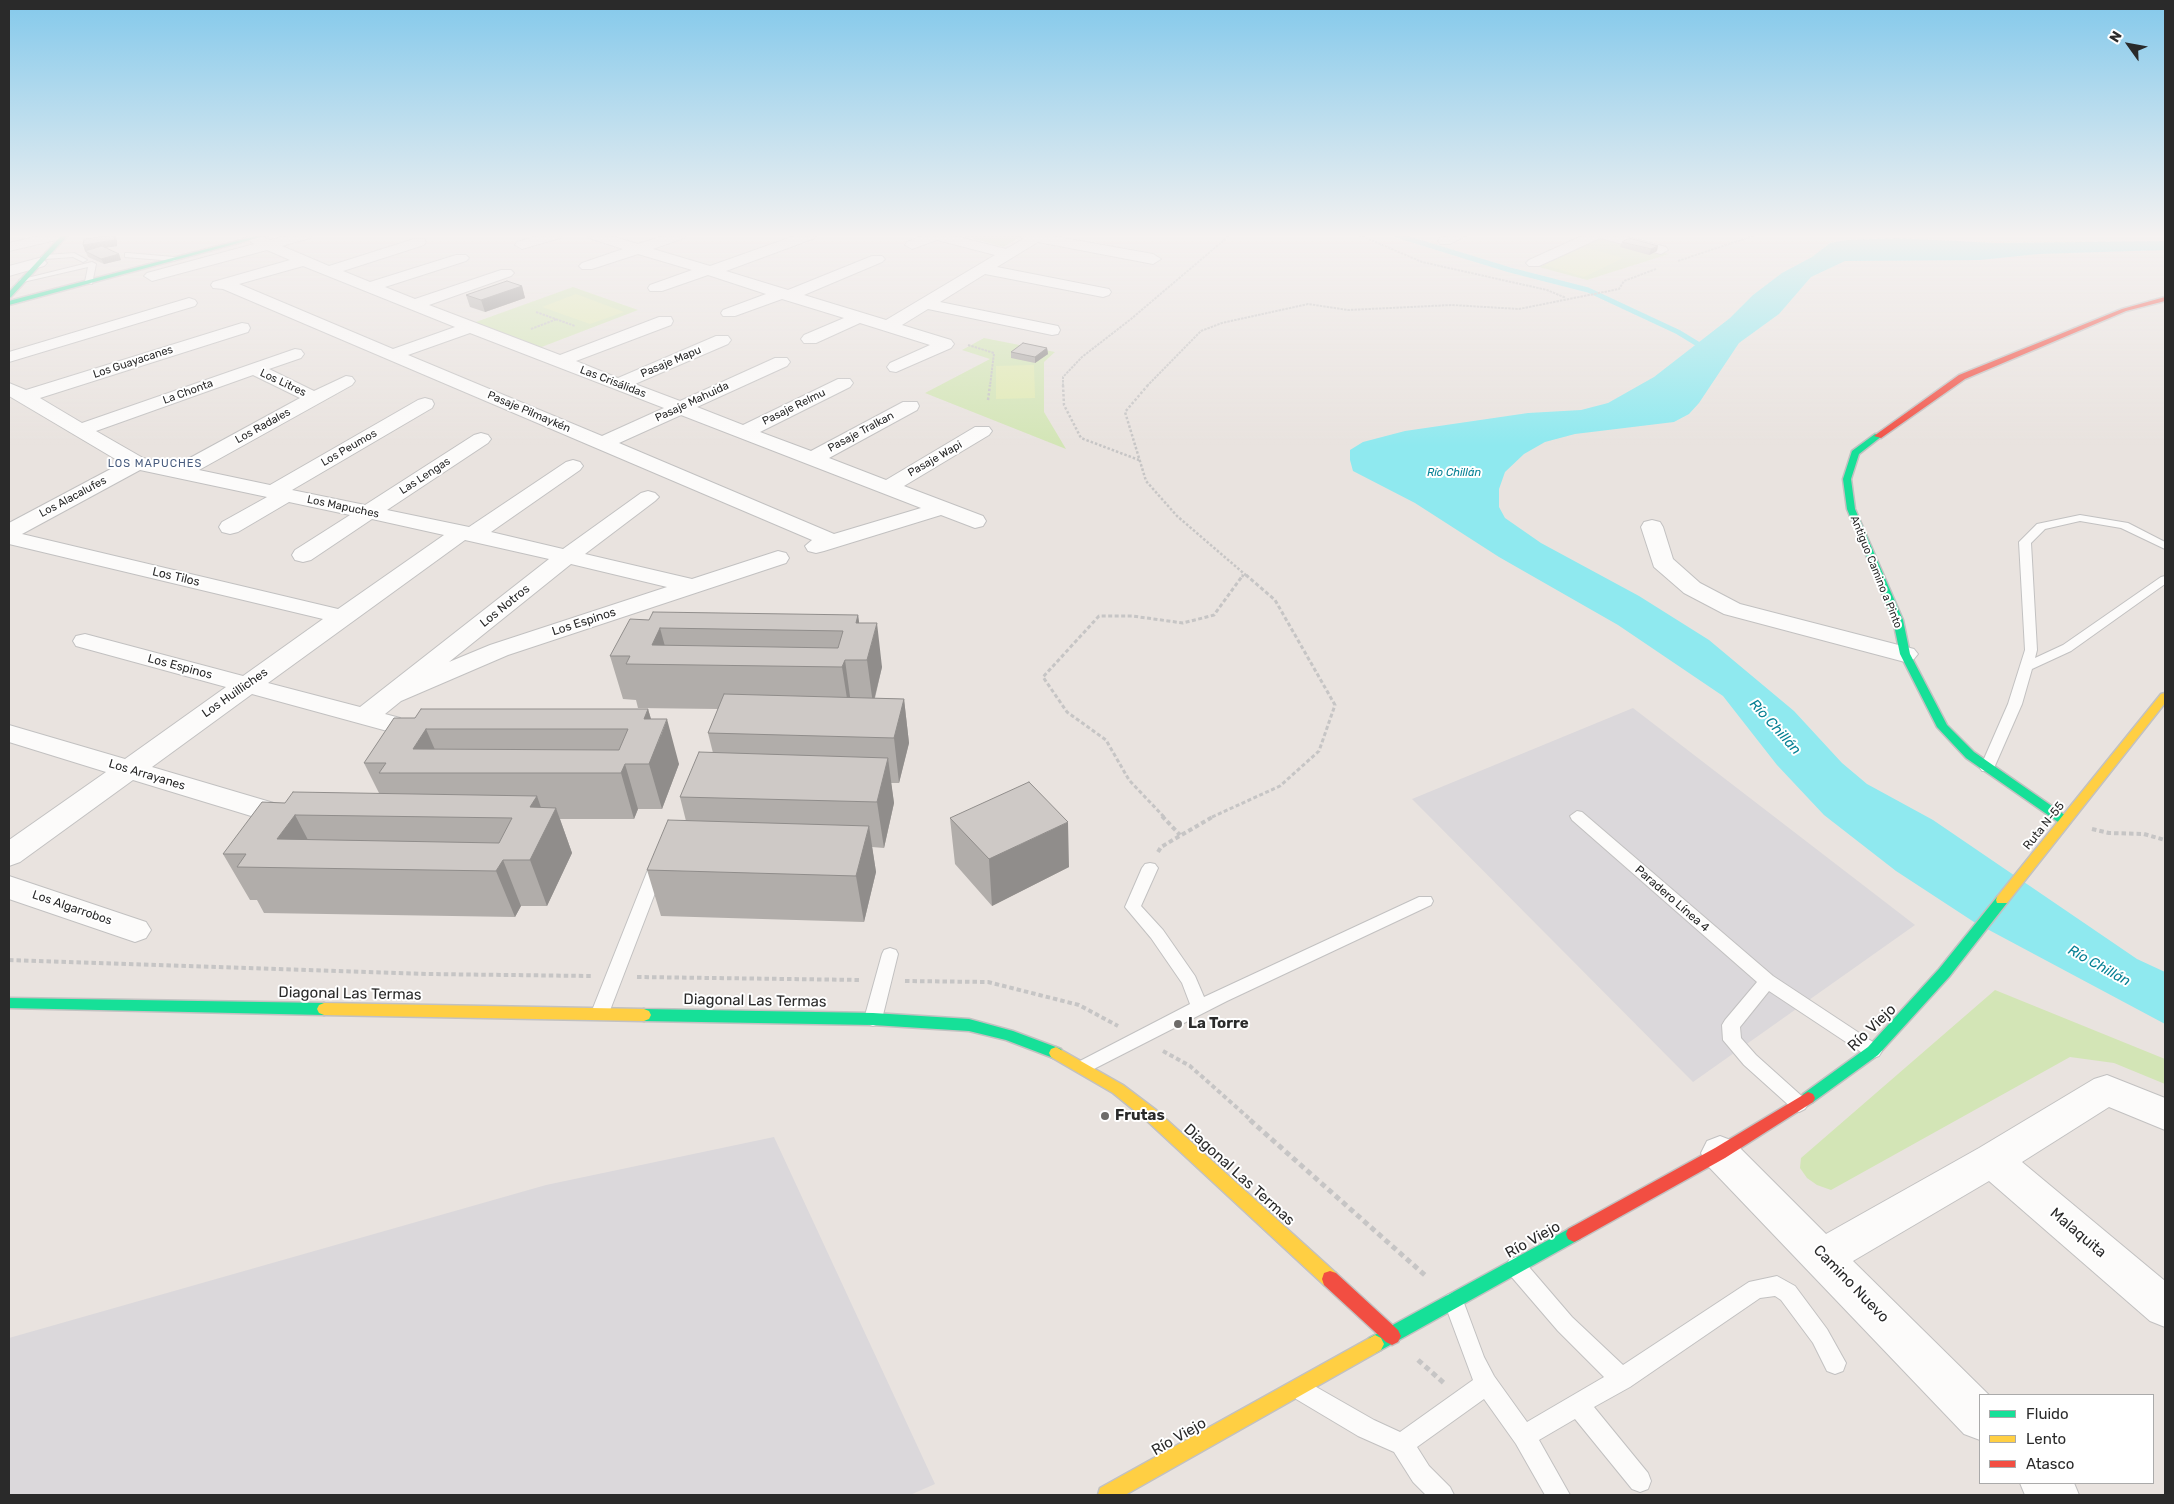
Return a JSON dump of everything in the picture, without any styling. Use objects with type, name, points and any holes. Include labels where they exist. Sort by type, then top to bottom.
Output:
[{"type":"main road","name":"Antiguo Camino a Pinto","points":[[2065,821],[1987,768],[1970,755],[1942,727],[1905,654],[1898,620],[1851,509],[1847,479],[1855,453],[1962,377],[2124,310],[2142,305]]},
{"type":"main road","name":"Ruta N-55","points":[[1944,973],[2165,696]]},
{"type":"main road","name":"Río Viejo","points":[[1107,1495],[1296,1387],[1392,1336],[1720,1153],[1799,1104],[1873,1052],[1944,973]]},
{"type":"main road","name":"Diagonal Las Termas","points":[[9,1002],[873,1019],[969,1025],[1024,1041],[1083,1067],[1118,1089],[1151,1115],[1392,1336]]},
{"type":"street","points":[[9,357],[182,305]]},
{"type":"street","name":"Pasaje Pilmaykén","points":[[270,305],[392,354],[833,541]]},
{"type":"street","name":"Las Crisálidas","points":[[414,305],[975,521]]},
{"type":"street","points":[[729,313],[752,305]]},
{"type":"street","points":[[822,305],[944,344]]},
{"type":"street","points":[[889,326],[924,305]]},
{"type":"street","points":[[932,305],[1052,330]]},
{"type":"street","points":[[810,338],[860,317]]},
{"type":"street","points":[[561,362],[665,321]]},
{"type":"street","points":[[392,354],[470,327]]},
{"type":"street","name":"Los Guayacanes","points":[[16,392],[242,328]]},
{"type":"street","name":"Pasaje Mapu","points":[[619,384],[722,340]]},
{"type":"street","points":[[896,367],[944,344]]},
{"type":"street","name":"La Chonta","points":[[81,430],[294,354]]},
{"type":"street","name":"Pasaje Mahuida","points":[[602,444],[781,362]]},
{"type":"street","name":"Los Litres","points":[[252,368],[314,398]]},
{"type":"street","name":"Los Radales","points":[[180,472],[346,381]]},
{"type":"street","name":"Pasaje Relmu","points":[[744,432],[844,383]]},
{"type":"street","name":"Los Mapuches","points":[[16,392],[137,463],[467,533],[693,586]]},
{"type":"street","name":"Los Peumos","points":[[230,527],[279,493],[425,404]]},
{"type":"street","name":"Pasaje Tralkan","points":[[813,458],[910,406]]},
{"type":"street","name":"Pasaje Wapi","points":[[888,487],[982,431]]},
{"type":"street","name":"Las Lengas","points":[[303,555],[481,439]]},
{"type":"street","name":"Los Alacalufes","points":[[9,532],[137,463]]},
{"type":"street","name":"Los Huilliches","points":[[9,855],[343,617],[467,533],[573,466]]},
{"type":"street","name":"Los Notros","points":[[364,717],[566,557],[648,497]]},
{"type":"street","points":[[810,548],[943,508]]},
{"type":"street","points":[[1652,527],[1662,562],[1692,588],[1732,609],[1905,654]]},
{"type":"street","name":"Los Tilos","points":[[9,537],[343,617]]},
{"type":"street","name":"Los Espinos","points":[[393,695],[499,650],[778,558]]},
{"type":"street","name":"Los Espinos","points":[[86,641],[391,724]]},
{"type":"street","name":"Los Arrayanes","points":[[9,733],[284,816]]},
{"type":"street","name":"Los Algarrobos","points":[[9,887],[134,930]]},
{"type":"street","points":[[1824,1256],[1992,1160],[2107,1090],[2165,1114]]},
{"type":"street","name":"Camino Nuevo","points":[[1720,1153],[1824,1256],[1979,1417]]},
{"type":"street","name":"Malaquita","points":[[1992,1160],[2165,1307]]},
{"type":"street","points":[[2045,1484],[2056,1495]]},
{"type":"lane","points":[[1987,768],[2015,704],[2031,650],[2025,542],[2041,526],[2080,518],[2124,524],[2165,546]]},
{"type":"lane","points":[[2026,667],[2067,648],[2165,579]]},
{"type":"lane","name":"Paradero Línea 4","points":[[1577,816],[1767,981],[1873,1052]]},
{"type":"lane","points":[[600,1013],[664,851]]},
{"type":"lane","points":[[1150,868],[1133,908],[1157,934],[1190,981],[1199,1007]]},
{"type":"lane","points":[[1083,1067],[1199,1007],[1425,901]]},
{"type":"lane","points":[[873,1019],[890,954]]},
{"type":"lane","points":[[1767,981],[1732,1025],[1732,1040],[1750,1060],[1799,1104]]},
{"type":"lane","points":[[1515,1267],[1565,1324],[1622,1379]]},
{"type":"lane","points":[[1524,1436],[1622,1379],[1756,1289],[1776,1286],[1788,1293],[1820,1336],[1835,1363]]},
{"type":"lane","points":[[1453,1301],[1475,1362],[1486,1384],[1524,1436],[1558,1495]]},
{"type":"lane","points":[[1402,1444],[1486,1384]]},
{"type":"lane","points":[[1296,1387],[1366,1428],[1402,1444],[1422,1474],[1442,1495]]},
{"type":"lane","points":[[1578,1405],[1640,1481]]},
{"type":"path","points":[[1140,460],[1081,438],[1064,405],[1063,377],[1082,357],[1147,305]]},
{"type":"path","points":[[1150,868],[1161,847],[1210,818],[1280,786],[1319,751],[1335,705],[1275,600],[1176,516],[1146,481],[1125,412],[1164,367],[1201,331],[1280,308],[1300,305]]},
{"type":"path","points":[[1316,305],[1348,310],[1448,305]]},
{"type":"path","points":[[1455,305],[1519,309],[1537,305]]},
{"type":"path","points":[[536,312],[575,326]]},
{"type":"path","points":[[944,344],[969,345],[994,353],[988,400]]},
{"type":"path","points":[[1180,836],[1129,780],[1106,740],[1066,712],[1043,676],[1099,616],[1132,616],[1183,623],[1214,615],[1244,574]]},
{"type":"path","points":[[2065,821],[2109,833],[2144,834],[2165,840]]},
{"type":"path","points":[[1392,1336],[1463,1401]]},
{"type":"shaded area","points":[[1633,708],[1915,925],[1693,1082],[1412,799]]},
{"type":"shaded area","points":[[774,1137],[935,1484],[910,1495],[9,1495],[9,1338],[546,1185]]},
{"type":"green space","points":[[522,305],[624,305],[638,310],[539,348],[473,323]]},
{"type":"green space","points":[[547,305],[606,305],[624,312],[590,324],[542,307]]},
{"type":"green space","points":[[984,338],[1055,352],[1044,362],[1044,412],[1066,449],[925,393],[990,359],[962,350]]},
{"type":"green space","points":[[1034,365],[1035,398],[996,399],[996,366]]},
{"type":"green space","points":[[1995,990],[2165,1059],[2165,1084],[2114,1063],[2070,1057],[1831,1190],[1817,1185],[1807,1178],[1800,1168],[1801,1158]]},
{"type":"water","name":"Río Chillán","points":[[1743,305],[1787,305],[1779,314],[1739,343],[1699,403],[1689,414],[1674,422],[1575,434],[1545,442],[1524,454],[1505,472],[1499,489],[1499,507],[1505,518],[1541,543],[1639,596],[1709,640],[1794,711],[1842,763],[1867,784],[1933,820],[2137,959],[2165,972],[2165,1024],[1974,922],[1896,871],[1824,815],[1777,765],[1723,696],[1618,625],[1499,557],[1415,503],[1353,471],[1350,450],[1363,442],[1405,431],[1528,413],[1581,410],[1608,403],[1654,377],[1730,318]]},
{"type":"building","points":[[1023,343],[1047,348],[1035,357],[1011,352]]},
{"type":"building","points":[[653,612],[858,615],[856,623],[877,623],[867,660],[845,660],[842,667],[626,664],[630,656],[610,656],[630,619],[649,620]],"holes":[[[660,628],[843,631],[838,648],[652,645]]]},
{"type":"building","points":[[724,694],[904,699],[894,738],[708,733]]},
{"type":"building","points":[[421,709],[648,709],[644,719],[667,719],[649,764],[625,764],[621,773],[379,773],[386,763],[364,763],[394,718],[415,718]],"holes":[[[426,729],[628,729],[619,750],[413,749]]]},
{"type":"building","points":[[699,752],[888,758],[877,802],[680,797]]},
{"type":"building","points":[[1029,782],[1068,822],[989,859],[950,818]]},
{"type":"building","points":[[293,792],[537,796],[530,807],[556,808],[530,860],[503,860],[496,871],[237,867],[246,854],[223,854],[262,802],[285,803]],"holes":[[[295,815],[512,818],[499,843],[277,839]]]},
{"type":"building","points":[[668,820],[869,826],[856,876],[647,870]]},
{"type":"waterway","points":[[1621,305],[1678,332],[1706,349]]},
{"type":"traffic: fast","points":[[1878,436],[1855,453],[1847,479],[1851,509],[1898,620],[1905,654],[1942,727],[1970,755],[2065,821]]},
{"type":"traffic: fast","points":[[1808,1098],[1873,1051],[1944,973],[2002,900]]},
{"type":"traffic: fast","points":[[9,1003],[324,1009]]},
{"type":"traffic: fast","points":[[644,1015],[873,1019],[969,1025],[1008,1035],[1056,1053]]},
{"type":"traffic: fast","points":[[1375,1344],[1574,1234]]},
{"type":"traffic: slow","points":[[2002,900],[2165,696]]},
{"type":"traffic: slow","points":[[324,1009],[644,1015]]},
{"type":"traffic: slow","points":[[1056,1053],[1118,1089],[1151,1115],[1330,1279]]},
{"type":"traffic: slow","points":[[1107,1495],[1375,1344]]},
{"type":"traffic: jam","points":[[1878,436],[1962,377],[2124,310],[2142,305]]},
{"type":"traffic: jam","points":[[1574,1234],[1720,1153],[1808,1098]]},
{"type":"traffic: jam","points":[[1330,1279],[1392,1336]]},
{"type":"place","name":"La Torre","points":[[1178,1024]]},
{"type":"place","name":"Frutas","points":[[1105,1116]]},
{"type":"district","name":"LOS MAPUCHES","points":[[155,464]]}]
